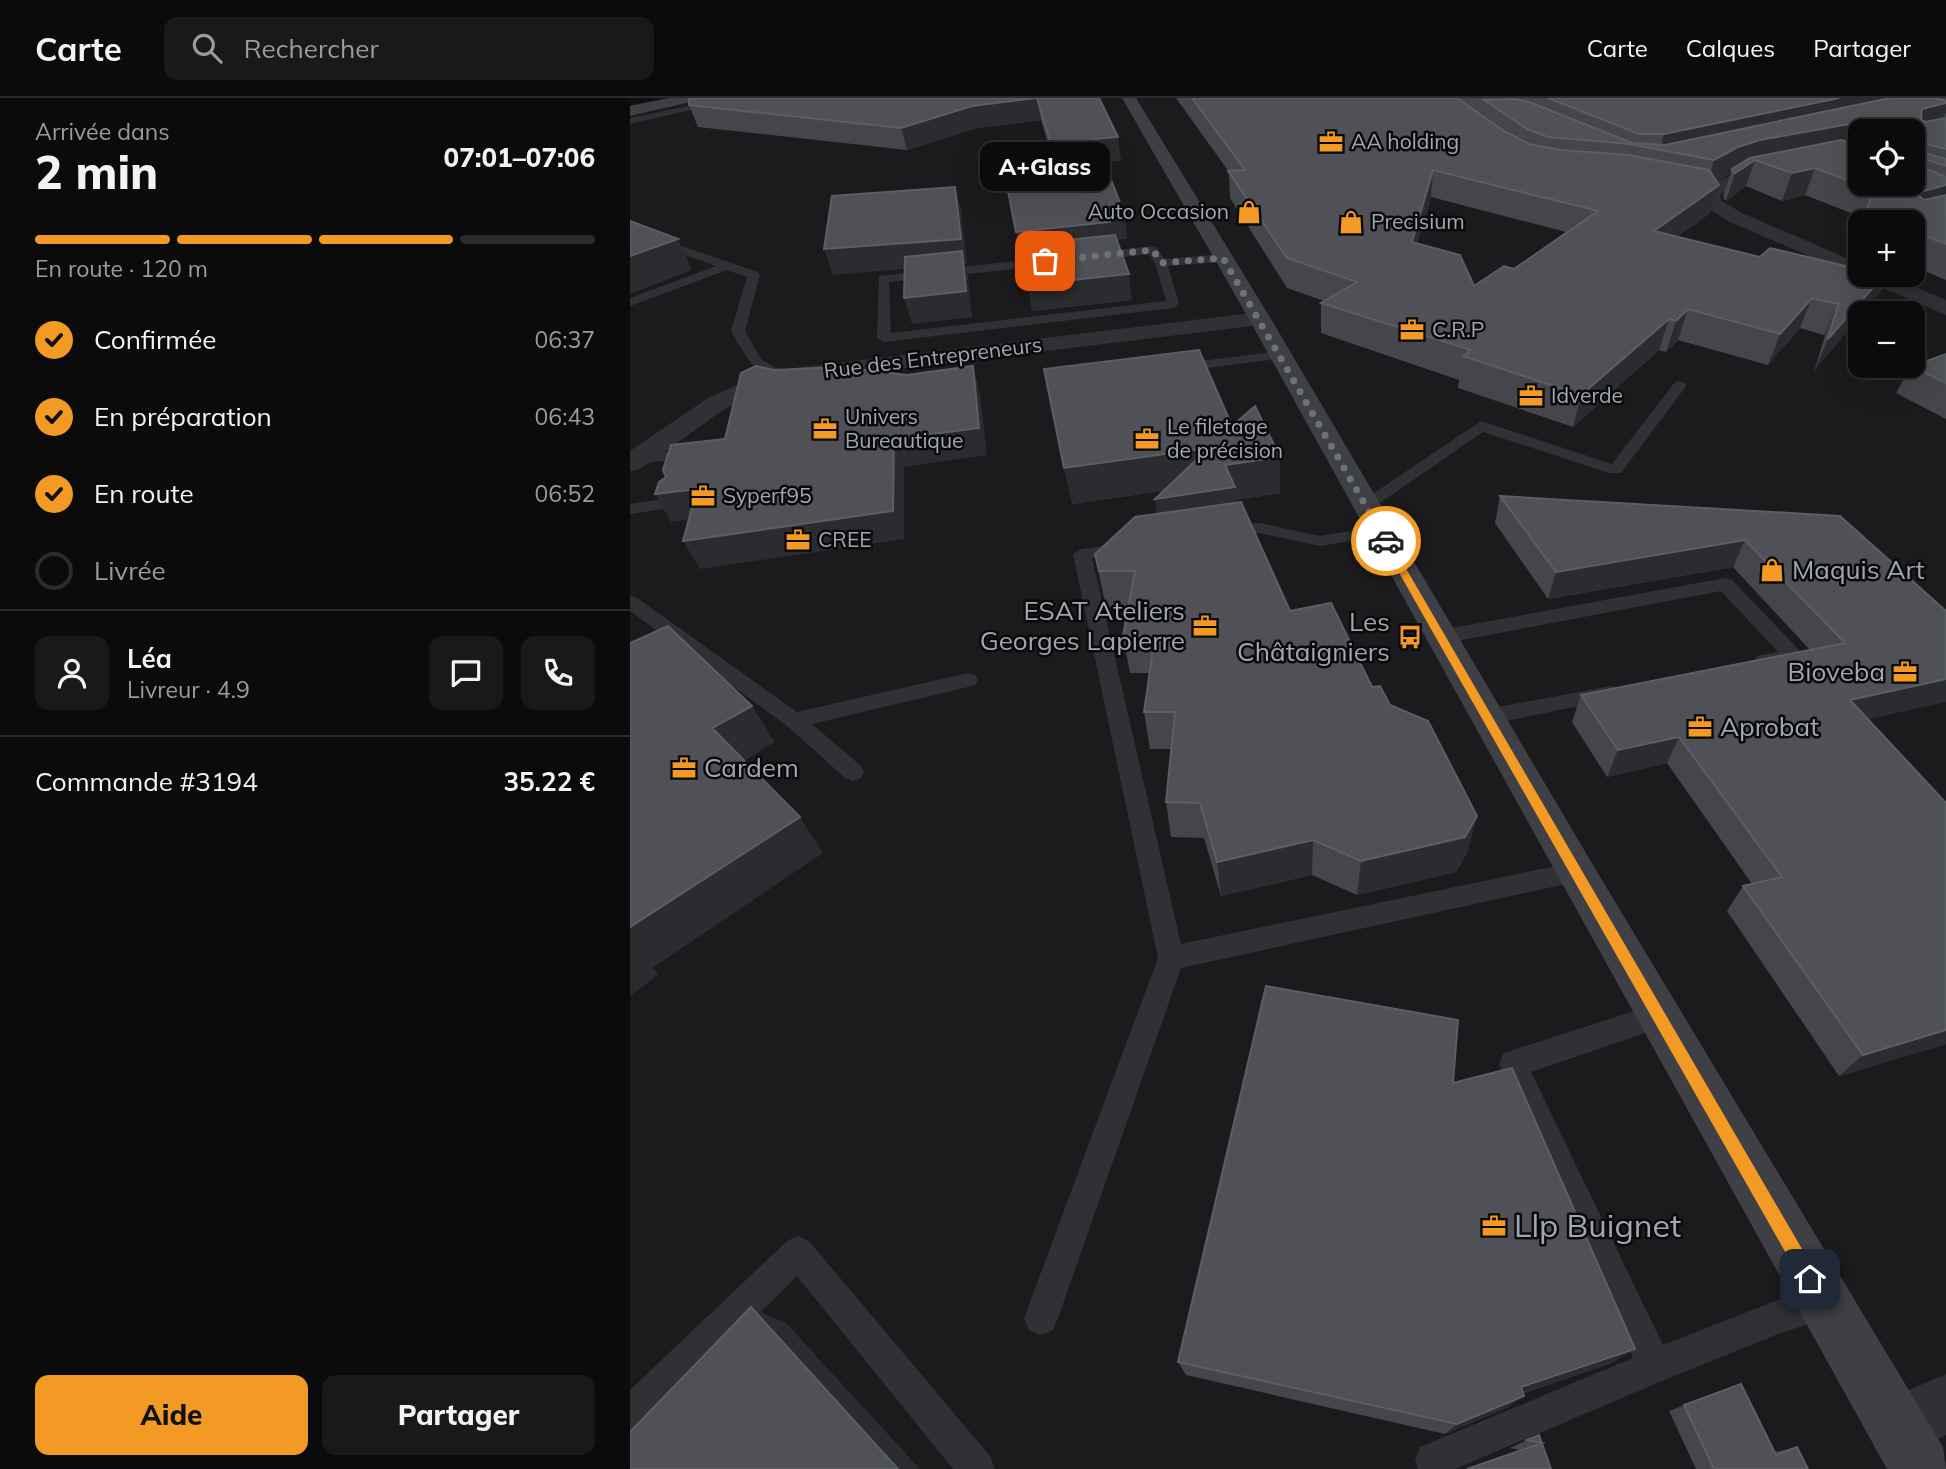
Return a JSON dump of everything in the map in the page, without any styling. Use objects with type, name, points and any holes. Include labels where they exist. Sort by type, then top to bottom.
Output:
[{"type":"street","points":[[630,111],[690,98]]},
{"type":"street","points":[[1129,98],[1281,355],[1824,1303],[1922,1433]]},
{"type":"street","points":[[1848,158],[1829,159],[1734,178],[1704,192],[1714,204],[1735,216],[1848,266]]},
{"type":"street","points":[[1897,287],[1946,308]]},
{"type":"street","name":"Rue des Entrepreneurs","points":[[632,462],[717,403],[779,376],[1260,319]]},
{"type":"lane","points":[[630,121],[738,98]]},
{"type":"lane","points":[[630,236],[636,234],[754,275],[738,331],[756,362],[779,376]]},
{"type":"lane","points":[[1153,250],[1161,263],[1173,304],[884,338],[883,279],[1153,250]]},
{"type":"lane","points":[[1161,263],[1223,258]]},
{"type":"lane","points":[[630,302],[726,266]]},
{"type":"lane","points":[[1156,370],[1281,355]]},
{"type":"lane","points":[[1205,536],[1259,528],[1320,541],[1373,518],[1481,426],[1615,470],[1680,385]]},
{"type":"lane","points":[[632,462],[717,450]]},
{"type":"lane","points":[[630,509],[671,503]]},
{"type":"lane","points":[[1041,1318],[1171,958],[1082,554],[1150,544]]},
{"type":"lane","points":[[1441,637],[1725,584],[1793,656],[1738,667]]},
{"type":"lane","points":[[630,603],[794,720],[853,772]]},
{"type":"lane","points":[[794,720],[968,680]]},
{"type":"lane","points":[[1487,717],[1629,689]]},
{"type":"lane","points":[[1171,958],[1575,872]]},
{"type":"lane","points":[[1656,1366],[1513,1064],[1659,1016]]},
{"type":"lane","points":[[630,1415],[798,1252],[977,1469]]},
{"type":"lane","points":[[1433,1460],[1778,1317],[1824,1303]]},
{"type":"shaded area","points":[[664,98],[1946,98],[1946,1469],[630,1469],[630,105]]},
{"type":"building","points":[[689,98],[1037,98],[972,106],[901,128],[689,105]]},
{"type":"building","points":[[1037,98],[1099,98],[1118,137],[1095,139],[1124,213],[1107,215],[1110,222],[1016,232],[1006,181],[1061,177]]},
{"type":"building","points":[[1192,98],[1457,98],[1504,131],[1529,144],[1560,150],[1628,155],[1709,170],[1719,185],[1654,231],[1760,257],[1770,248],[1848,267],[1848,287],[1874,287],[1861,301],[1848,301],[1848,316],[1828,339],[1839,302],[1838,304],[1812,298],[1780,334],[1688,309],[1676,321],[1669,319],[1581,395],[1463,356],[1471,350],[1321,303],[1357,282],[1287,258],[1228,171],[1245,170]],"holes":[[[1433,170],[1598,211],[1514,269],[1504,266],[1474,286],[1460,255],[1412,242]]]},
{"type":"building","points":[[1548,98],[1839,98],[1664,134],[1639,134]]},
{"type":"building","points":[[1890,98],[1935,98],[1946,101],[1922,109],[1921,119],[1848,119],[1848,124],[1760,140],[1738,147],[1714,160],[1629,144],[1548,137],[1527,129],[1484,100],[1515,99],[1529,102],[1632,143],[1665,145]]},
{"type":"building","points":[[1946,118],[1946,149],[1925,144],[1925,122]]},
{"type":"building","points":[[1841,140],[1848,142],[1848,181],[1815,168],[1792,173],[1755,160],[1733,172],[1732,169],[1750,158]]},
{"type":"building","points":[[1925,153],[1946,159],[1946,166],[1925,159]]},
{"type":"building","points":[[1925,168],[1946,177],[1946,185],[1925,191]]},
{"type":"building","points":[[955,187],[961,239],[824,249],[832,196]]},
{"type":"building","points":[[1946,195],[1946,244],[1925,236],[1925,210],[1867,210],[1871,196],[1919,196],[1924,200]]},
{"type":"building","points":[[630,221],[678,239],[630,256]]},
{"type":"building","points":[[1115,235],[1129,274],[1027,285],[1019,245]]},
{"type":"building","points":[[962,251],[966,291],[904,298],[905,257]]},
{"type":"building","points":[[1199,350],[1232,426],[1255,406],[1280,457],[1225,465],[1235,487],[1155,499],[1209,448],[1064,468],[1044,369]]},
{"type":"building","points":[[1946,354],[1946,383],[1925,373],[1925,362]]},
{"type":"building","points":[[756,366],[774,370],[840,367],[907,375],[973,366],[979,428],[894,439],[893,511],[683,541],[697,489],[655,494],[659,482],[666,477],[663,470],[671,445],[725,439],[741,373]]},
{"type":"building","points":[[1500,496],[1840,516],[1946,611],[1946,679],[1850,700],[1946,803],[1946,1030],[1863,1055],[1743,886],[1782,877],[1679,737],[1618,750],[1581,695],[1845,643],[1745,540],[1556,572]]},
{"type":"building","points":[[1241,502],[1290,611],[1331,603],[1372,687],[1380,686],[1390,705],[1428,721],[1477,816],[1465,837],[1361,861],[1313,840],[1217,862],[1200,803],[1166,802],[1175,712],[1144,712],[1155,636],[1123,636],[1135,571],[1099,571],[1095,554],[1135,517]]},
{"type":"building","points":[[668,626],[752,706],[712,728],[800,817],[630,927],[630,643]]},
{"type":"building","points":[[1266,986],[1458,1020],[1453,1083],[1512,1068],[1635,1349],[1521,1387],[1524,1396],[1457,1424],[1178,1362]]},
{"type":"building","points":[[751,1307],[898,1469],[630,1469],[630,1432]]},
{"type":"building","points":[[1741,1384],[1776,1455],[1797,1447],[1808,1469],[1714,1469],[1684,1405]]},
{"type":"building","points":[[1539,1435],[1542,1443],[1527,1440]]},
{"type":"building","points":[[1542,1443],[1551,1469],[1467,1469]]},
{"type":"way so far","points":[[1045,261],[1153,250],[1161,263],[1223,258],[1386,541]]},
{"type":"place","name":"AA holding","points":[[1331,142]]},
{"type":"place","name":"Auto Occasion","points":[[1249,212]]},
{"type":"place","name":"Precisium","points":[[1351,222]]},
{"type":"place","name":"A+Glass","points":[[1045,261]]},
{"type":"place","name":"C.R.P","points":[[1412,330]]},
{"type":"place","name":"Idverde","points":[[1531,396]]},
{"type":"place","name":"Univers Bureautique","points":[[825,429]]},
{"type":"place","name":"Le filetage de précision","points":[[1147,439]]},
{"type":"place","name":"Syperf95","points":[[703,496]]},
{"type":"place","name":"CREE","points":[[798,540]]},
{"type":"place","name":"Maquis Art","points":[[1772,570]]},
{"type":"place","name":"ESAT Ateliers Georges Lapierre","points":[[1205,626]]},
{"type":"place","name":"Les Châtaigniers","points":[[1410,637]]},
{"type":"place","name":"Bioveba","points":[[1905,672]]},
{"type":"place","name":"Aprobat","points":[[1700,727]]},
{"type":"place","name":"Cardem","points":[[684,768]]},
{"type":"place","name":"Llp Buignet","points":[[1494,1226]]},
{"type":"route","points":[[1386,541],[1810,1279]]}]
